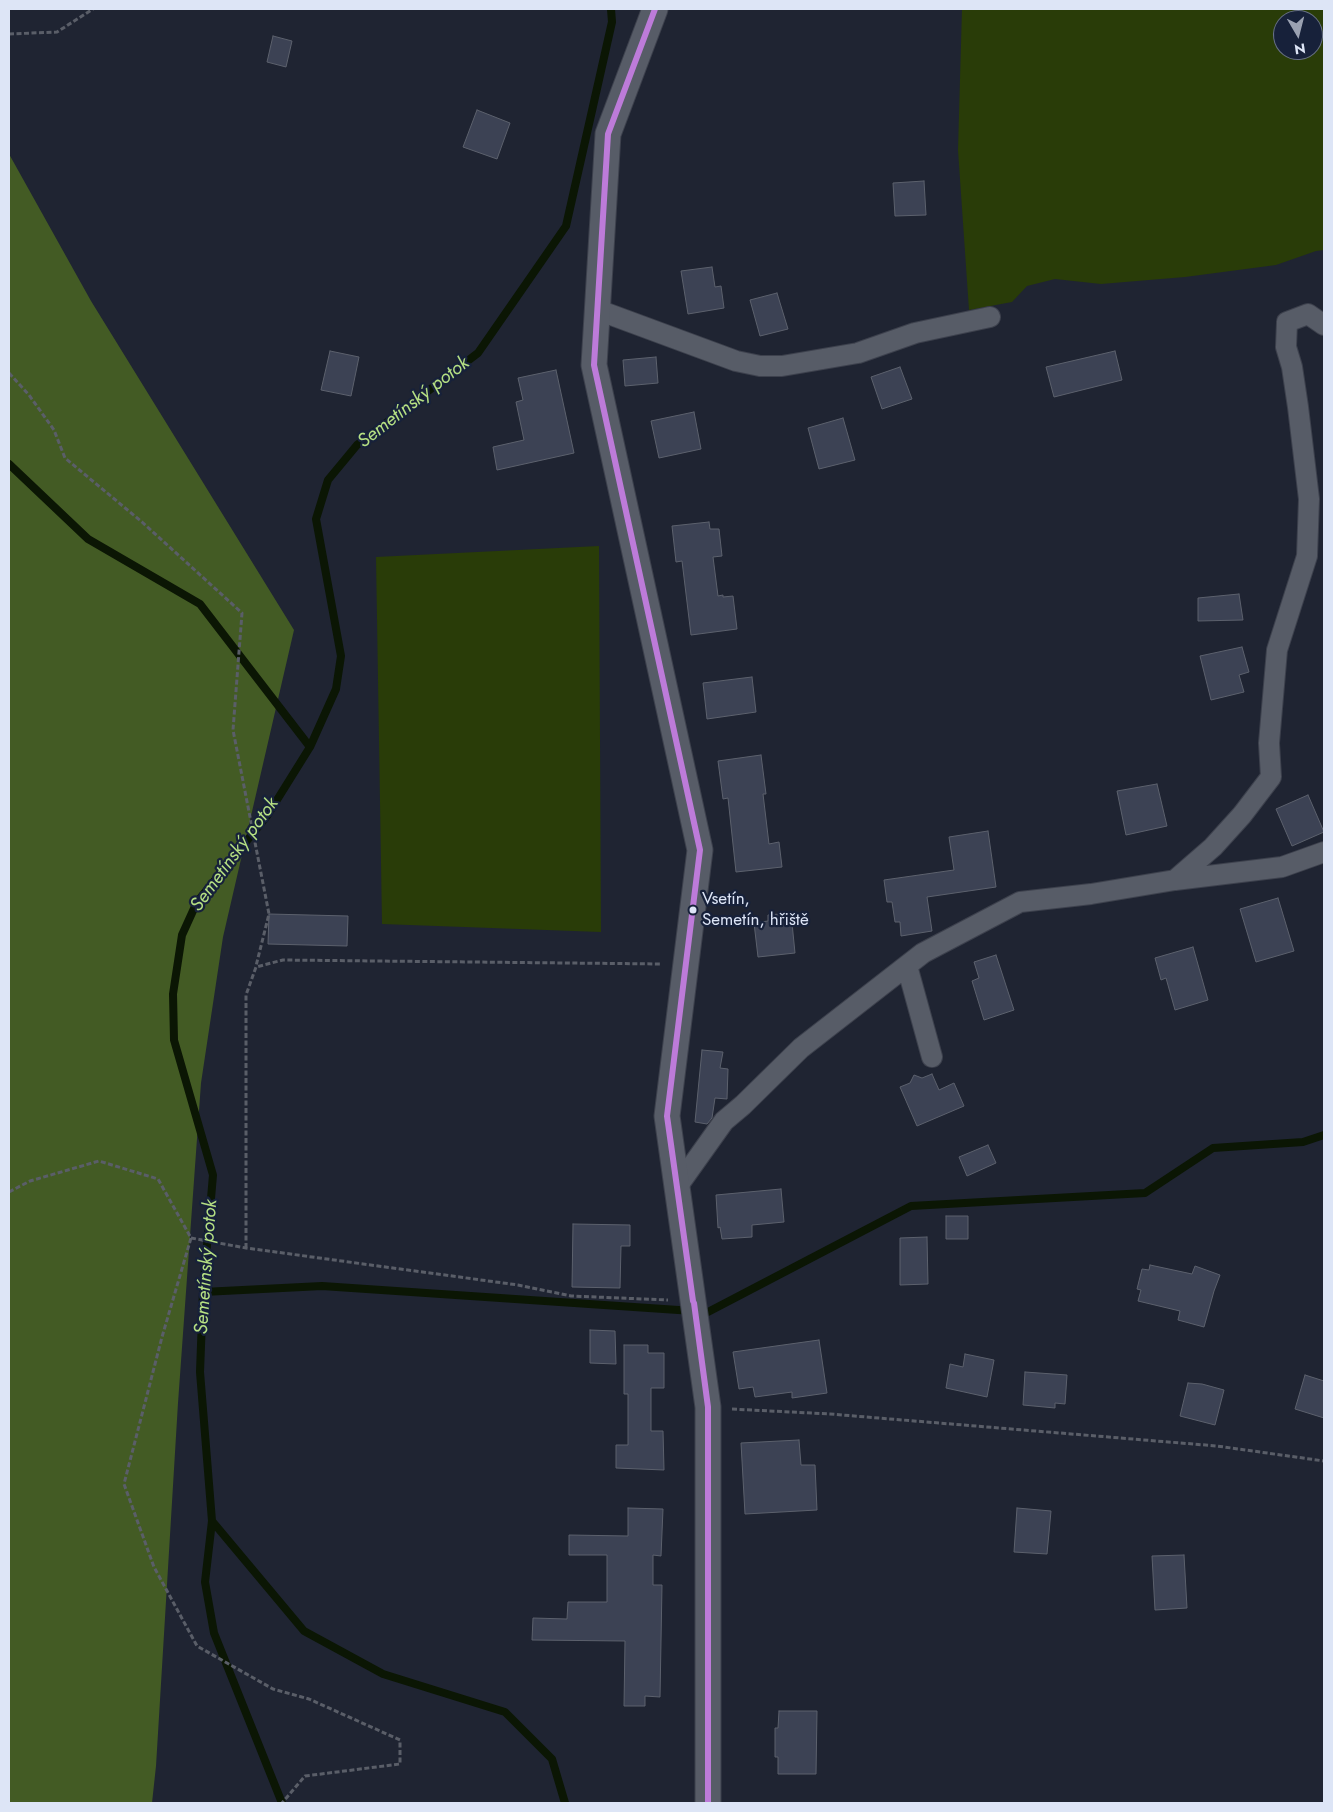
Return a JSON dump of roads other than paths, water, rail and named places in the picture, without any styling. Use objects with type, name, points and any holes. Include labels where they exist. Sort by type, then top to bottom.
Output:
[{"type":"street","points":[[655,9],[608,134],[594,365],[700,850],[667,1116],[708,1408],[708,1803]]},
{"type":"street","points":[[598,310],[736,361],[760,366],[782,366],[858,354],[915,334],[990,316]]},
{"type":"street","points":[[1175,880],[1213,847],[1242,815],[1271,777],[1269,743],[1277,650],[1307,556],[1309,499],[1298,407],[1286,347],[1288,322],[1308,314],[1324,325]]},
{"type":"street","points":[[677,1187],[724,1121],[801,1048],[923,953],[1020,902],[1282,867],[1324,852]]},
{"type":"street","points":[[907,966],[932,1057]]},
{"type":"waterway","name":"Semetínský potok","points":[[565,1803],[552,1759],[505,1712],[383,1674],[304,1631],[212,1521],[200,1372],[203,1292],[213,1175],[174,1040],[173,994],[182,935],[197,902],[267,816],[310,747],[336,689],[341,656],[316,519],[328,480],[357,445],[478,353],[566,226],[612,22],[611,9]]},
{"type":"waterway","points":[[9,464],[88,539],[200,604],[310,747]]},
{"type":"waterway","points":[[203,1292],[322,1286],[708,1312],[911,1206],[1145,1193],[1213,1148],[1303,1142],[1324,1135]]},
{"type":"waterway","points":[[212,1521],[205,1582],[214,1633],[282,1803]]},
{"type":"place","name":"Vsetín, Semetín, hřiště","points":[[693,910]]}]
